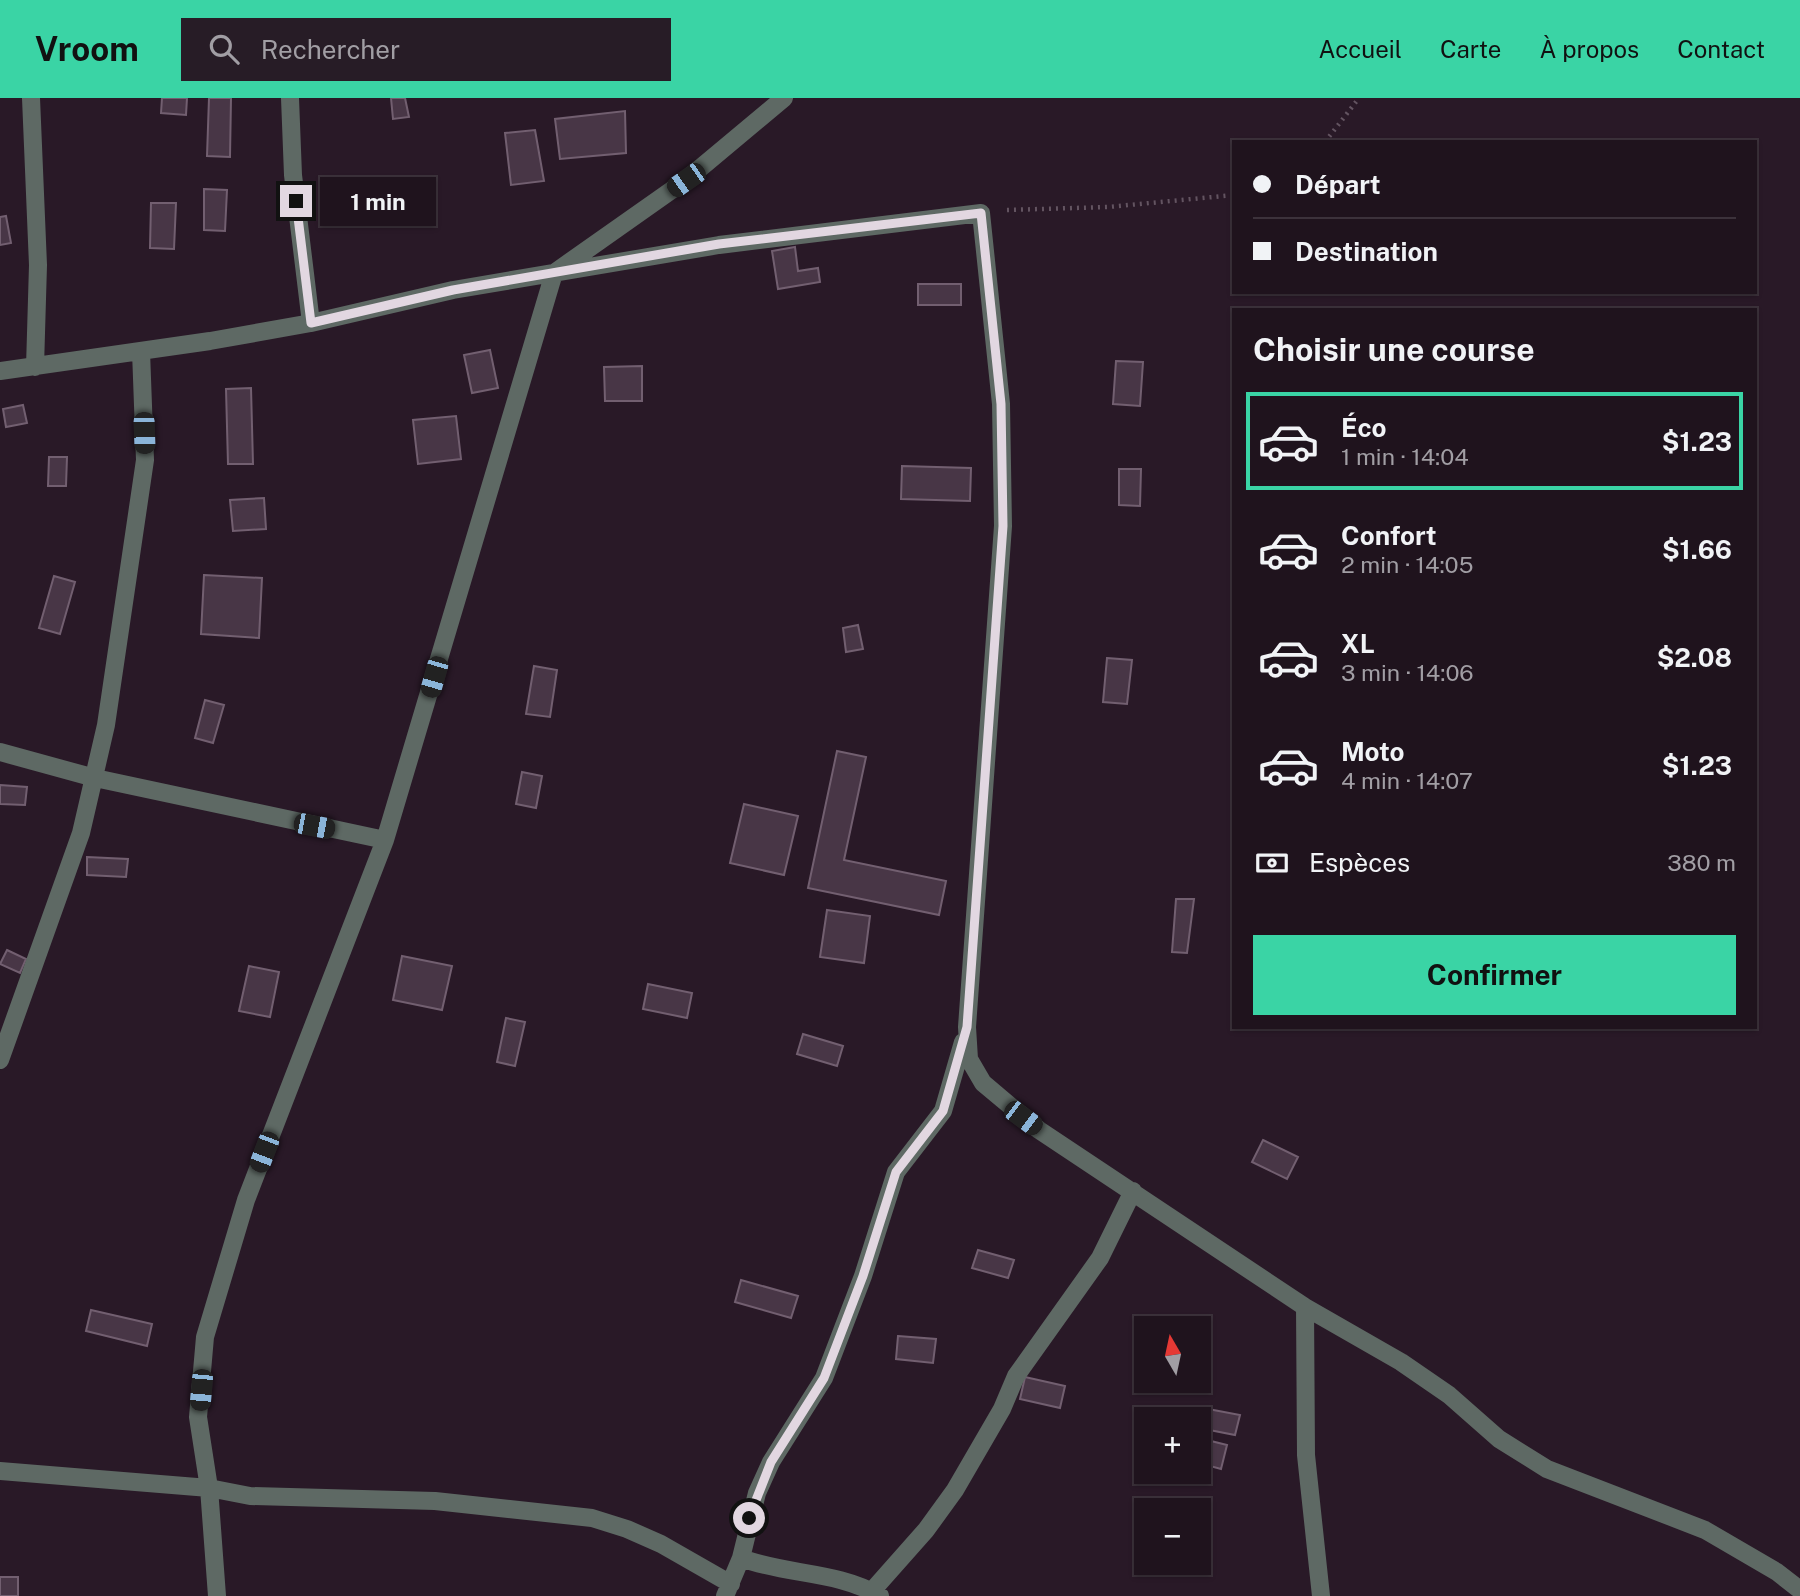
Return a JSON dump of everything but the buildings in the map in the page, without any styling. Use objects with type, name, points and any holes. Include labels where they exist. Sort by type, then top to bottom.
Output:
[{"type":"street","points":[[31,98],[38,265],[35,367]]},
{"type":"street","points":[[290,98],[293,175],[311,323]]},
{"type":"street","points":[[217,1596],[209,1488],[198,1417],[205,1337],[246,1200],[385,840],[554,273],[686,180],[784,98]]},
{"type":"street","points":[[0,371],[311,323],[453,290],[719,244],[981,213],[1001,404],[1003,526],[967,1027],[969,1059],[982,1083],[1039,1130],[1305,1307],[1401,1362],[1449,1395],[1499,1439],[1547,1469],[1704,1530],[1777,1572],[1800,1590]]},
{"type":"street","points":[[0,1060],[80,833],[95,778],[137,532],[145,460],[141,351]]},
{"type":"street","points":[[0,752],[95,778],[385,840]]},
{"type":"street","points":[[0,1471],[209,1488],[250,1496],[435,1500],[592,1518],[661,1544],[728,1590],[741,1558],[757,1493],[771,1462],[824,1378],[863,1276],[896,1172],[943,1111],[967,1027]]},
{"type":"street","points":[[741,1558],[763,1566],[819,1575],[876,1593],[955,1490],[1002,1409],[1016,1376],[1100,1258],[1133,1191]]},
{"type":"street","points":[[1305,1307],[1306,1455],[1321,1596]]},
{"type":"path","points":[[1327,140],[1359,98]]},
{"type":"path","points":[[981,213],[1121,206],[1232,195]]},
{"type":"route","points":[[296,201],[311,323],[453,290],[719,244],[981,213],[1001,404],[1003,526],[975,897],[973,974],[967,1027],[943,1111],[896,1172],[883,1206],[863,1276],[824,1378],[771,1462],[749,1518]]}]
